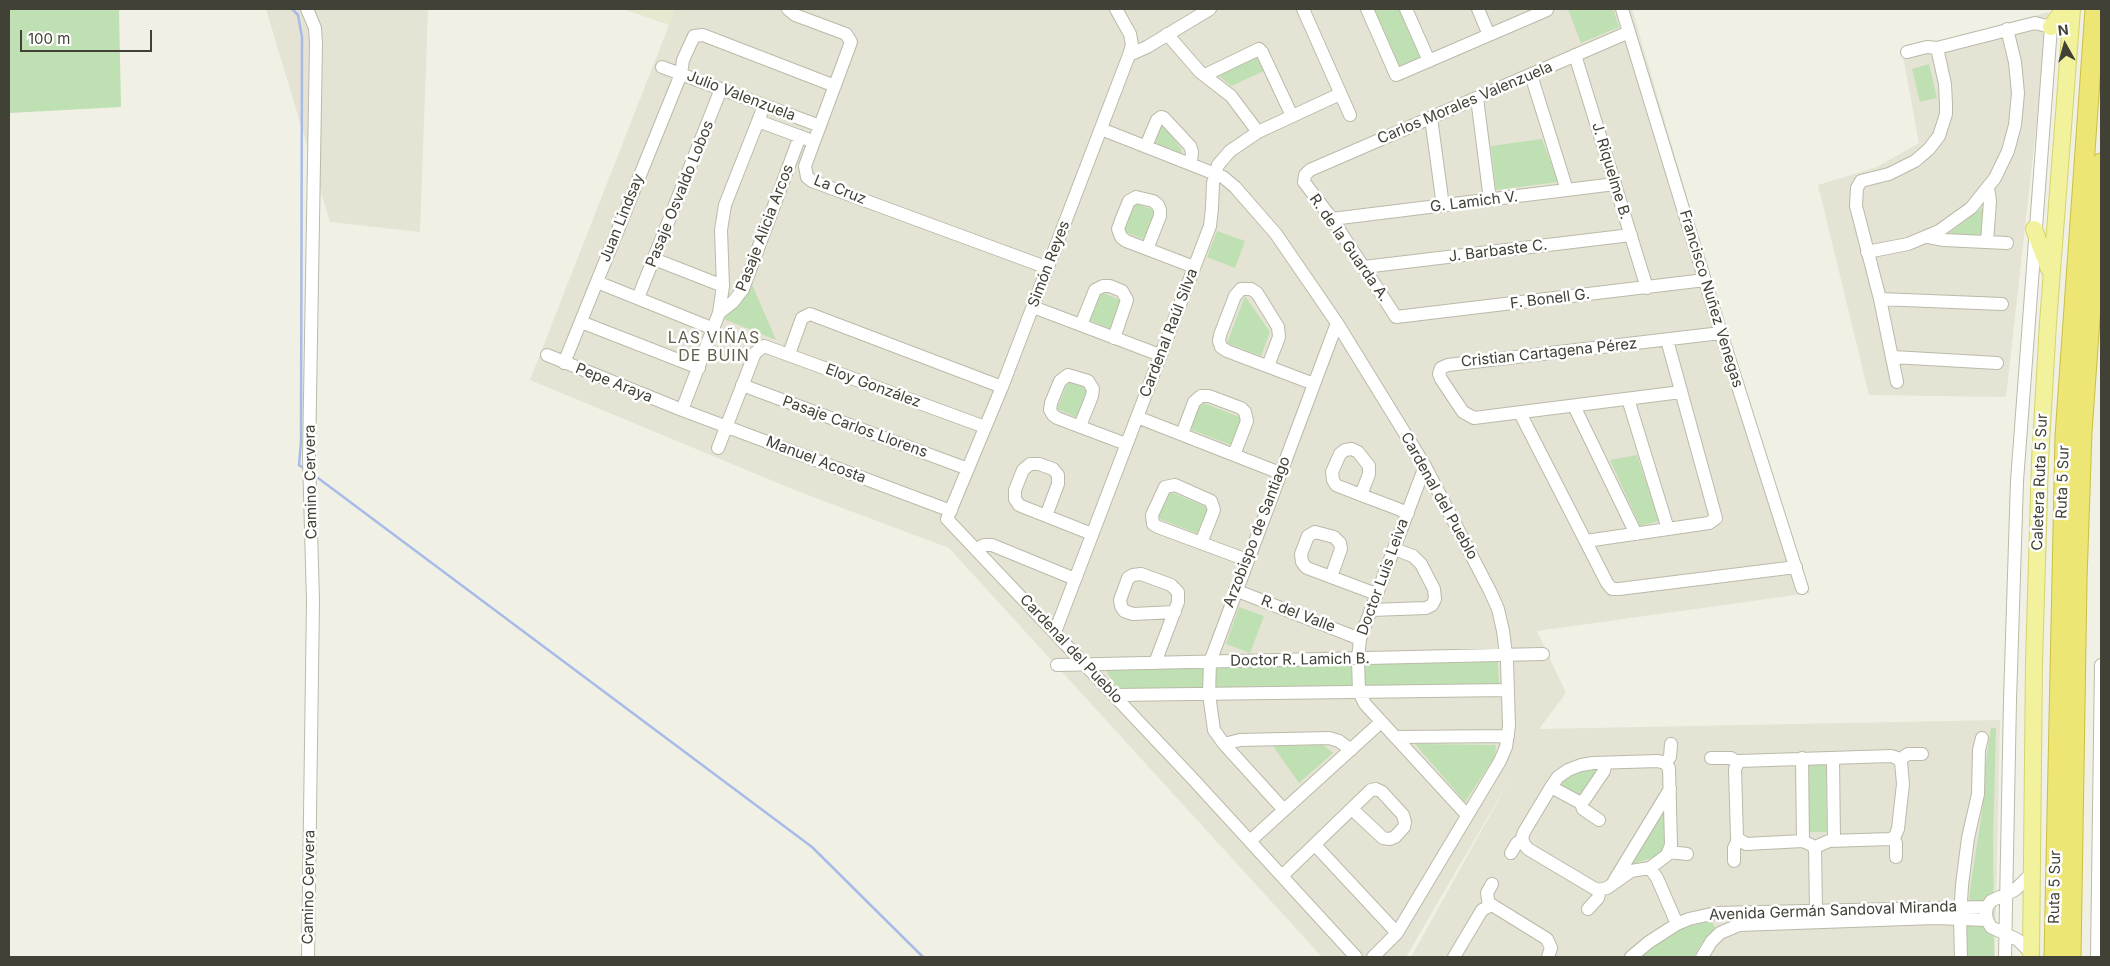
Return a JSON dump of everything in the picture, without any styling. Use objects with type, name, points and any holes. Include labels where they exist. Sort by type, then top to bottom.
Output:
[{"type":"highway","name":"Ruta 5 Sur","points":[[2054,957],[2065,426],[2095,9]]},
{"type":"highway","name":"Ruta 5 Sur","points":[[2071,957],[2077,590],[2082,432],[2101,163]]},
{"type":"main road","points":[[2051,26],[2064,9]]},
{"type":"main road","name":"Caletera Ruta 5 Sur","points":[[2031,955],[2034,662],[2039,480],[2051,275],[2072,9]]},
{"type":"main road","points":[[2034,229],[2051,275]]},
{"type":"street","name":"Camino Cervera","points":[[308,9],[315,28],[316,43],[309,472],[313,600],[308,957]]},
{"type":"street","name":"La Cruz","points":[[788,9],[795,15],[849,36],[850,45],[804,168],[806,174],[812,180],[1048,268]]},
{"type":"street","name":"Simón Reyes","points":[[949,515],[1002,387],[1129,55],[1132,45],[1130,34],[1116,9]]},
{"type":"street","points":[[1129,55],[1143,50],[1210,9]]},
{"type":"street","points":[[1367,9],[1396,75],[1546,9]]},
{"type":"street","points":[[1406,9],[1429,61]]},
{"type":"street","points":[[1478,9],[1490,35]]},
{"type":"street","name":"Francisco Nuñez Venegas","points":[[1622,9],[1721,333],[1802,588]]},
{"type":"street","points":[[1308,10],[1350,115]]},
{"type":"street","points":[[1907,52],[1926,47],[1937,48],[2035,23],[2051,26],[2034,229],[2016,490],[2005,957]]},
{"type":"street","points":[[1867,252],[1903,246],[1928,237],[1961,216],[1988,188],[2008,151],[2015,125],[2018,92],[2017,74],[2007,29]]},
{"type":"street","name":"Carlos Morales Valenzuela","points":[[1304,178],[1310,170],[1629,32]]},
{"type":"street","name":"Juan Lindsay","points":[[564,363],[694,36],[700,34],[835,86]]},
{"type":"street","points":[[1167,34],[1205,75],[1231,96],[1258,132]]},
{"type":"street","points":[[1897,382],[1880,298],[1856,206],[1857,188],[1861,180],[1889,174],[1915,161],[1930,149],[1939,136],[1946,114],[1946,94],[1937,48]]},
{"type":"street","points":[[1205,75],[1259,49],[1292,116]]},
{"type":"street","name":"J. Riquelme B.","points":[[1576,55],[1647,288]]},
{"type":"street","name":"Julio Valenzuela","points":[[662,67],[820,126]]},
{"type":"street","points":[[1531,75],[1567,190]]},
{"type":"street","name":"Pasaje Osvaldo Lobos","points":[[638,298],[722,89]]},
{"type":"street","name":"Cardenal Raúl Silva","points":[[1055,632],[1211,220],[1213,183],[1215,173],[1222,159],[1230,151],[1258,132],[1340,94]]},
{"type":"street","points":[[1477,98],[1490,200]]},
{"type":"street","points":[[682,410],[719,313],[723,286],[721,237],[724,211],[764,106]]},
{"type":"street","points":[[1146,146],[1158,119],[1164,118],[1190,146],[1192,152],[1191,163]]},
{"type":"street","points":[[1432,118],[1443,206]]},
{"type":"street","name":"Julio Valenzuela","points":[[758,120],[814,142]]},
{"type":"street","name":"Cardenal del Pueblo","points":[[1101,129],[1215,173],[1235,187],[1276,234],[1337,323],[1425,466],[1494,600],[1503,631],[1508,690],[1508,736],[1500,761],[1397,934],[1373,957]]},
{"type":"street","name":"Pasaje Alicia Arcos","points":[[719,313],[737,299],[746,284],[800,136]]},
{"type":"street","name":"R. de la Guarda A.","points":[[1304,178],[1305,185],[1332,219],[1396,317]]},
{"type":"street","name":"G. Lamich V.","points":[[1332,219],[1615,184]]},
{"type":"street","points":[[1988,188],[1990,201],[1988,242]]},
{"type":"street","name":"J. Barbaste C.","points":[[1364,267],[1631,235]]},
{"type":"street","points":[[1928,237],[2008,243]]},
{"type":"street","points":[[1147,249],[1194,267]]},
{"type":"street","points":[[654,259],[723,286]]},
{"type":"street","name":"F. Bonell G.","points":[[1396,317],[1705,280]]},
{"type":"street","points":[[597,282],[714,329]]},
{"type":"street","points":[[1081,325],[1096,290],[1103,286],[1110,286],[1122,291],[1127,300],[1114,338]]},
{"type":"street","points":[[1268,366],[1279,337],[1278,327],[1257,293],[1251,289],[1244,288],[1235,296],[1220,335],[1220,344],[1226,351],[1314,384]]},
{"type":"street","points":[[1880,298],[2002,304]]},
{"type":"street","points":[[1033,307],[1160,355]]},
{"type":"street","points":[[789,354],[802,318],[806,314],[810,314],[1002,387]]},
{"type":"street","points":[[581,322],[699,368]]},
{"type":"street","name":"Arzobispo de Santiago","points":[[1284,810],[1224,744],[1213,726],[1209,694],[1210,662],[1235,590],[1337,323]]},
{"type":"street","name":"Cristian Cartagena Pérez","points":[[1681,392],[1478,418],[1468,416],[1441,380],[1440,370],[1448,365],[1721,333]]},
{"type":"street","points":[[1586,542],[1709,523],[1716,518],[1667,340]]},
{"type":"street","name":"Eloy González","points":[[742,385],[755,353],[761,347],[771,347],[985,427]]},
{"type":"street","name":"Pepe Araya","points":[[546,356],[682,410]]},
{"type":"street","points":[[1893,357],[1997,363]]},
{"type":"street","points":[[718,448],[742,385]]},
{"type":"street","name":"Pasaje Carlos Llorens","points":[[742,385],[968,469]]},
{"type":"street","points":[[1182,434],[1194,402],[1201,396],[1209,396],[1241,408],[1245,412],[1247,421],[1234,455]]},
{"type":"street","points":[[1628,399],[1668,529]]},
{"type":"street","points":[[1574,406],[1636,534]]},
{"type":"street","name":"Manuel Acosta","points":[[682,410],[949,515]]},
{"type":"street","points":[[1520,413],[1607,583],[1612,588],[1619,590],[1796,567]]},
{"type":"street","points":[[1137,417],[1280,473]]},
{"type":"street","points":[[1080,426],[1126,444]]},
{"type":"street","name":"Doctor Luis Leiva","points":[[1359,692],[1358,659],[1360,639],[1425,466]]},
{"type":"street","points":[[1201,543],[1213,513],[1213,504],[1207,498],[1174,485],[1167,486],[1161,491],[1152,515],[1154,524],[1201,543],[1247,560]]},
{"type":"street","points":[[1361,495],[1408,513]]},
{"type":"street","name":"Cardenal del Pueblo","points":[[949,515],[976,549],[1115,695],[1356,957]]},
{"type":"street","points":[[1046,516],[1092,534]]},
{"type":"street","points":[[976,549],[984,545],[992,545],[1075,579]]},
{"type":"street","points":[[1371,610],[1426,608],[1432,605],[1435,599],[1434,589],[1421,564],[1412,556],[1394,549]]},
{"type":"street","points":[[1155,663],[1179,599],[1178,592],[1174,586],[1141,574],[1128,578],[1120,600],[1120,606],[1124,611],[1133,614],[1174,612]]},
{"type":"street","points":[[1330,576],[1377,594]]},
{"type":"street","name":"R. del Valle","points":[[1235,590],[1360,639]]},
{"type":"street","name":"Doctor R. Lamich B.","points":[[1057,665],[1543,654]]},
{"type":"street","points":[[2097,957],[2100,853],[2101,665]]},
{"type":"street","points":[[1115,695],[1508,690]]},
{"type":"street","points":[[1359,692],[1365,704],[1468,815]]},
{"type":"street","points":[[1250,841],[1381,722]]},
{"type":"street","points":[[1395,737],[1508,736]]},
{"type":"street","points":[[1224,744],[1240,740],[1329,738],[1339,741],[1351,750]]},
{"type":"street","points":[[1961,957],[1960,913],[1966,855],[1978,794],[1979,750],[1982,738]]},
{"type":"street","points":[[1666,763],[1670,757],[1670,744]]},
{"type":"street","points":[[1899,760],[1908,754],[1922,754]]},
{"type":"street","points":[[1711,758],[1731,758],[1737,762],[1744,760],[1891,756],[1899,760],[1902,768],[1902,799],[1898,829],[1893,838],[1888,840],[1834,841],[1809,844],[1746,844],[1738,840]]},
{"type":"street","points":[[1802,758],[1816,911]]},
{"type":"street","points":[[1832,758],[1834,841]]},
{"type":"street","points":[[1658,761],[1666,763],[1669,768],[1670,788],[1665,808],[1626,869],[1607,888],[1600,890],[1590,887],[1528,849],[1523,841],[1524,832],[1550,787],[1562,773],[1574,767],[1605,763],[1658,761]]},
{"type":"street","points":[[1734,861],[1734,848],[1738,840],[1736,833],[1735,796],[1735,769],[1737,762]]},
{"type":"street","points":[[1581,803],[1604,771],[1605,763]]},
{"type":"street","points":[[1550,787],[1581,803],[1584,811],[1599,820]]},
{"type":"street","points":[[1626,869],[1650,868],[1670,852],[1671,845],[1665,808]]},
{"type":"street","points":[[1282,876],[1352,809]]},
{"type":"street","points":[[1893,838],[1896,843],[1896,858]]},
{"type":"street","points":[[1511,853],[1517,843],[1523,841]]},
{"type":"street","points":[[1315,845],[1397,934]]},
{"type":"street","points":[[1670,852],[1687,854]]},
{"type":"street","points":[[1650,868],[1658,878],[1676,924]]},
{"type":"street","points":[[2031,955],[2018,940],[1994,929],[1987,913],[1994,899],[2006,895],[2021,886],[2032,873]]},
{"type":"street","points":[[1489,906],[1487,893],[1492,884]]},
{"type":"street","points":[[1588,909],[1598,898],[1600,890]]},
{"type":"street","points":[[1454,957],[1482,910],[1489,906],[1498,907],[1547,939],[1549,951],[1563,952]]},
{"type":"street","name":"Avenida Germán Sandoval Miranda","points":[[1631,957],[1676,924],[1689,919],[1716,914],[1816,911],[1873,915]]},
{"type":"street","name":"Avenida Germán Sandoval Miranda","points":[[1702,957],[1711,942],[1723,931],[1739,925],[1873,915],[1987,913]]},
{"type":"street","points":[[1716,914],[1723,931]]},
{"type":"shaded area","points":[[266,9],[428,9],[420,232],[330,222]]},
{"type":"shaded area","points":[[624,9],[1632,9],[1767,471],[1810,593],[1537,631],[1566,693],[1539,729],[2000,720],[1995,957],[1411,957],[1513,774],[1406,957],[1322,957],[949,548],[797,491],[530,380],[669,25]]},
{"type":"shaded area","points":[[624,9],[675,9],[670,25]]},
{"type":"shaded area","points":[[2049,12],[2006,397],[1869,395],[1818,185],[1877,167],[1919,143],[1902,51]]},
{"type":"green space","points":[[9,9],[119,9],[121,107],[9,113]]},
{"type":"green space","points":[[1370,9],[1403,9],[1425,57],[1398,70]]},
{"type":"green space","points":[[1568,9],[1613,9],[1619,27],[1581,43]]},
{"type":"green space","points":[[1259,56],[1266,70],[1231,86],[1218,75]]},
{"type":"green space","points":[[1929,64],[1937,98],[1920,102],[1912,69]]},
{"type":"green space","points":[[1161,125],[1166,128],[1181,149],[1182,155],[1152,144]]},
{"type":"green space","points":[[1542,139],[1558,182],[1496,190],[1491,146]]},
{"type":"green space","points":[[1134,203],[1156,211],[1145,240],[1123,231]]},
{"type":"green space","points":[[1986,205],[1985,237],[1947,235]]},
{"type":"green space","points":[[1217,231],[1245,241],[1235,268],[1207,257]]},
{"type":"green space","points":[[751,282],[776,340],[724,319],[746,295]]},
{"type":"green space","points":[[1101,292],[1122,301],[1111,329],[1089,320]]},
{"type":"green space","points":[[1245,296],[1270,332],[1261,356],[1227,343]]},
{"type":"green space","points":[[1068,381],[1090,390],[1078,418],[1057,409]]},
{"type":"green space","points":[[1201,402],[1242,418],[1231,445],[1190,429]]},
{"type":"green space","points":[[1637,455],[1659,521],[1640,526],[1610,460]]},
{"type":"green space","points":[[1168,491],[1209,508],[1198,534],[1157,518]]},
{"type":"green space","points":[[1239,607],[1264,616],[1250,653],[1226,644]]},
{"type":"green space","points":[[1498,661],[1499,684],[1118,690],[1106,670]]},
{"type":"green space","points":[[1991,728],[1996,728],[1993,839],[1994,957],[1967,957],[1970,890],[1982,812],[1985,768]]},
{"type":"green space","points":[[1415,744],[1496,745],[1495,756],[1465,802]]},
{"type":"green space","points":[[1323,745],[1333,753],[1299,783],[1273,746]]},
{"type":"green space","points":[[1806,765],[1826,765],[1827,832],[1807,832]]},
{"type":"green space","points":[[1581,770],[1597,770],[1580,797],[1559,786],[1566,777]]},
{"type":"green space","points":[[1664,808],[1667,841],[1664,854],[1627,866]]},
{"type":"green space","points":[[1710,919],[1716,929],[1702,943],[1693,957],[1642,957],[1647,951],[1680,928]]},
{"type":"waterway","points":[[292,9],[298,15],[302,37],[301,442],[299,465],[305,469]]},
{"type":"waterway","points":[[314,475],[812,847],[923,957]]},
{"type":"district","name":"LAS VIÑAS DE BUIN","points":[[714,347]]}]
